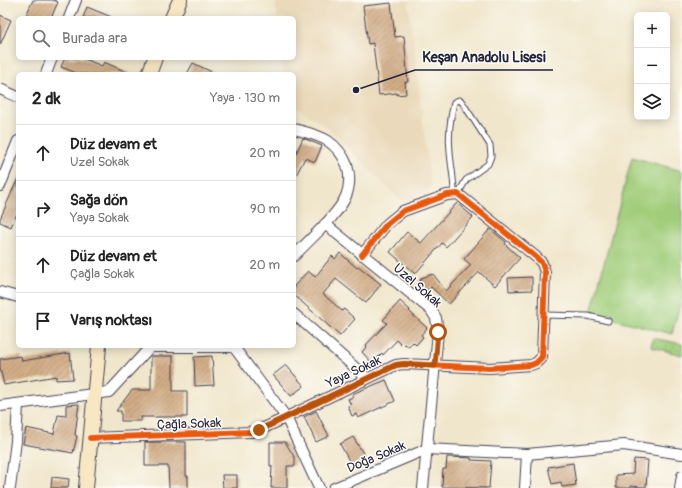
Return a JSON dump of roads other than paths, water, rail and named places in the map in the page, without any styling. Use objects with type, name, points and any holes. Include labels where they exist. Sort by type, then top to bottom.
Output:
[{"type":"main road","points":[[173,16],[180,0]]},
{"type":"main road","points":[[150,72],[155,60]]},
{"type":"main road","points":[[86,488],[99,348]]},
{"type":"street","points":[[70,16],[76,0]]},
{"type":"street","points":[[47,72],[51,60]]},
{"type":"street","points":[[0,89],[16,96]]},
{"type":"street","points":[[296,130],[327,141],[339,150],[346,164],[349,183],[345,197],[325,224],[296,254]]},
{"type":"street","points":[[0,186],[16,146]]},
{"type":"street","points":[[362,255],[387,224],[403,211],[447,194],[456,194],[542,263],[545,272],[544,315]]},
{"type":"street","name":"Uzel Sokak","points":[[325,224],[434,314],[438,326],[423,488]]},
{"type":"street","points":[[0,292],[16,296]]},
{"type":"street","name":"Yaya Sokak","points":[[286,417],[396,365],[404,364],[490,368],[536,363],[542,357],[543,352],[544,315]]},
{"type":"street","points":[[296,316],[367,378]]},
{"type":"street","points":[[0,406],[109,392],[148,348]]},
{"type":"street","points":[[235,348],[286,417],[319,488]]},
{"type":"street","points":[[10,488],[16,441],[18,404]]},
{"type":"street","name":"Çağla Sokak","points":[[90,438],[251,432],[266,427],[286,417]]},
{"type":"street","points":[[427,449],[527,454],[616,445],[634,446],[682,454]]},
{"type":"street","name":"Doğa Sokak","points":[[334,488],[427,449]]},
{"type":"street","points":[[526,488],[527,454]]},
{"type":"street","points":[[680,488],[682,476]]},
{"type":"lane","points":[[459,100],[462,102],[490,145],[491,150],[488,164],[466,180],[456,194],[450,152],[449,130],[454,102],[459,100]]},
{"type":"lane","points":[[544,315],[588,316],[608,321]]},
{"type":"place","name":"Keşan Anadolu Lisesi","points":[[356,90]]}]
